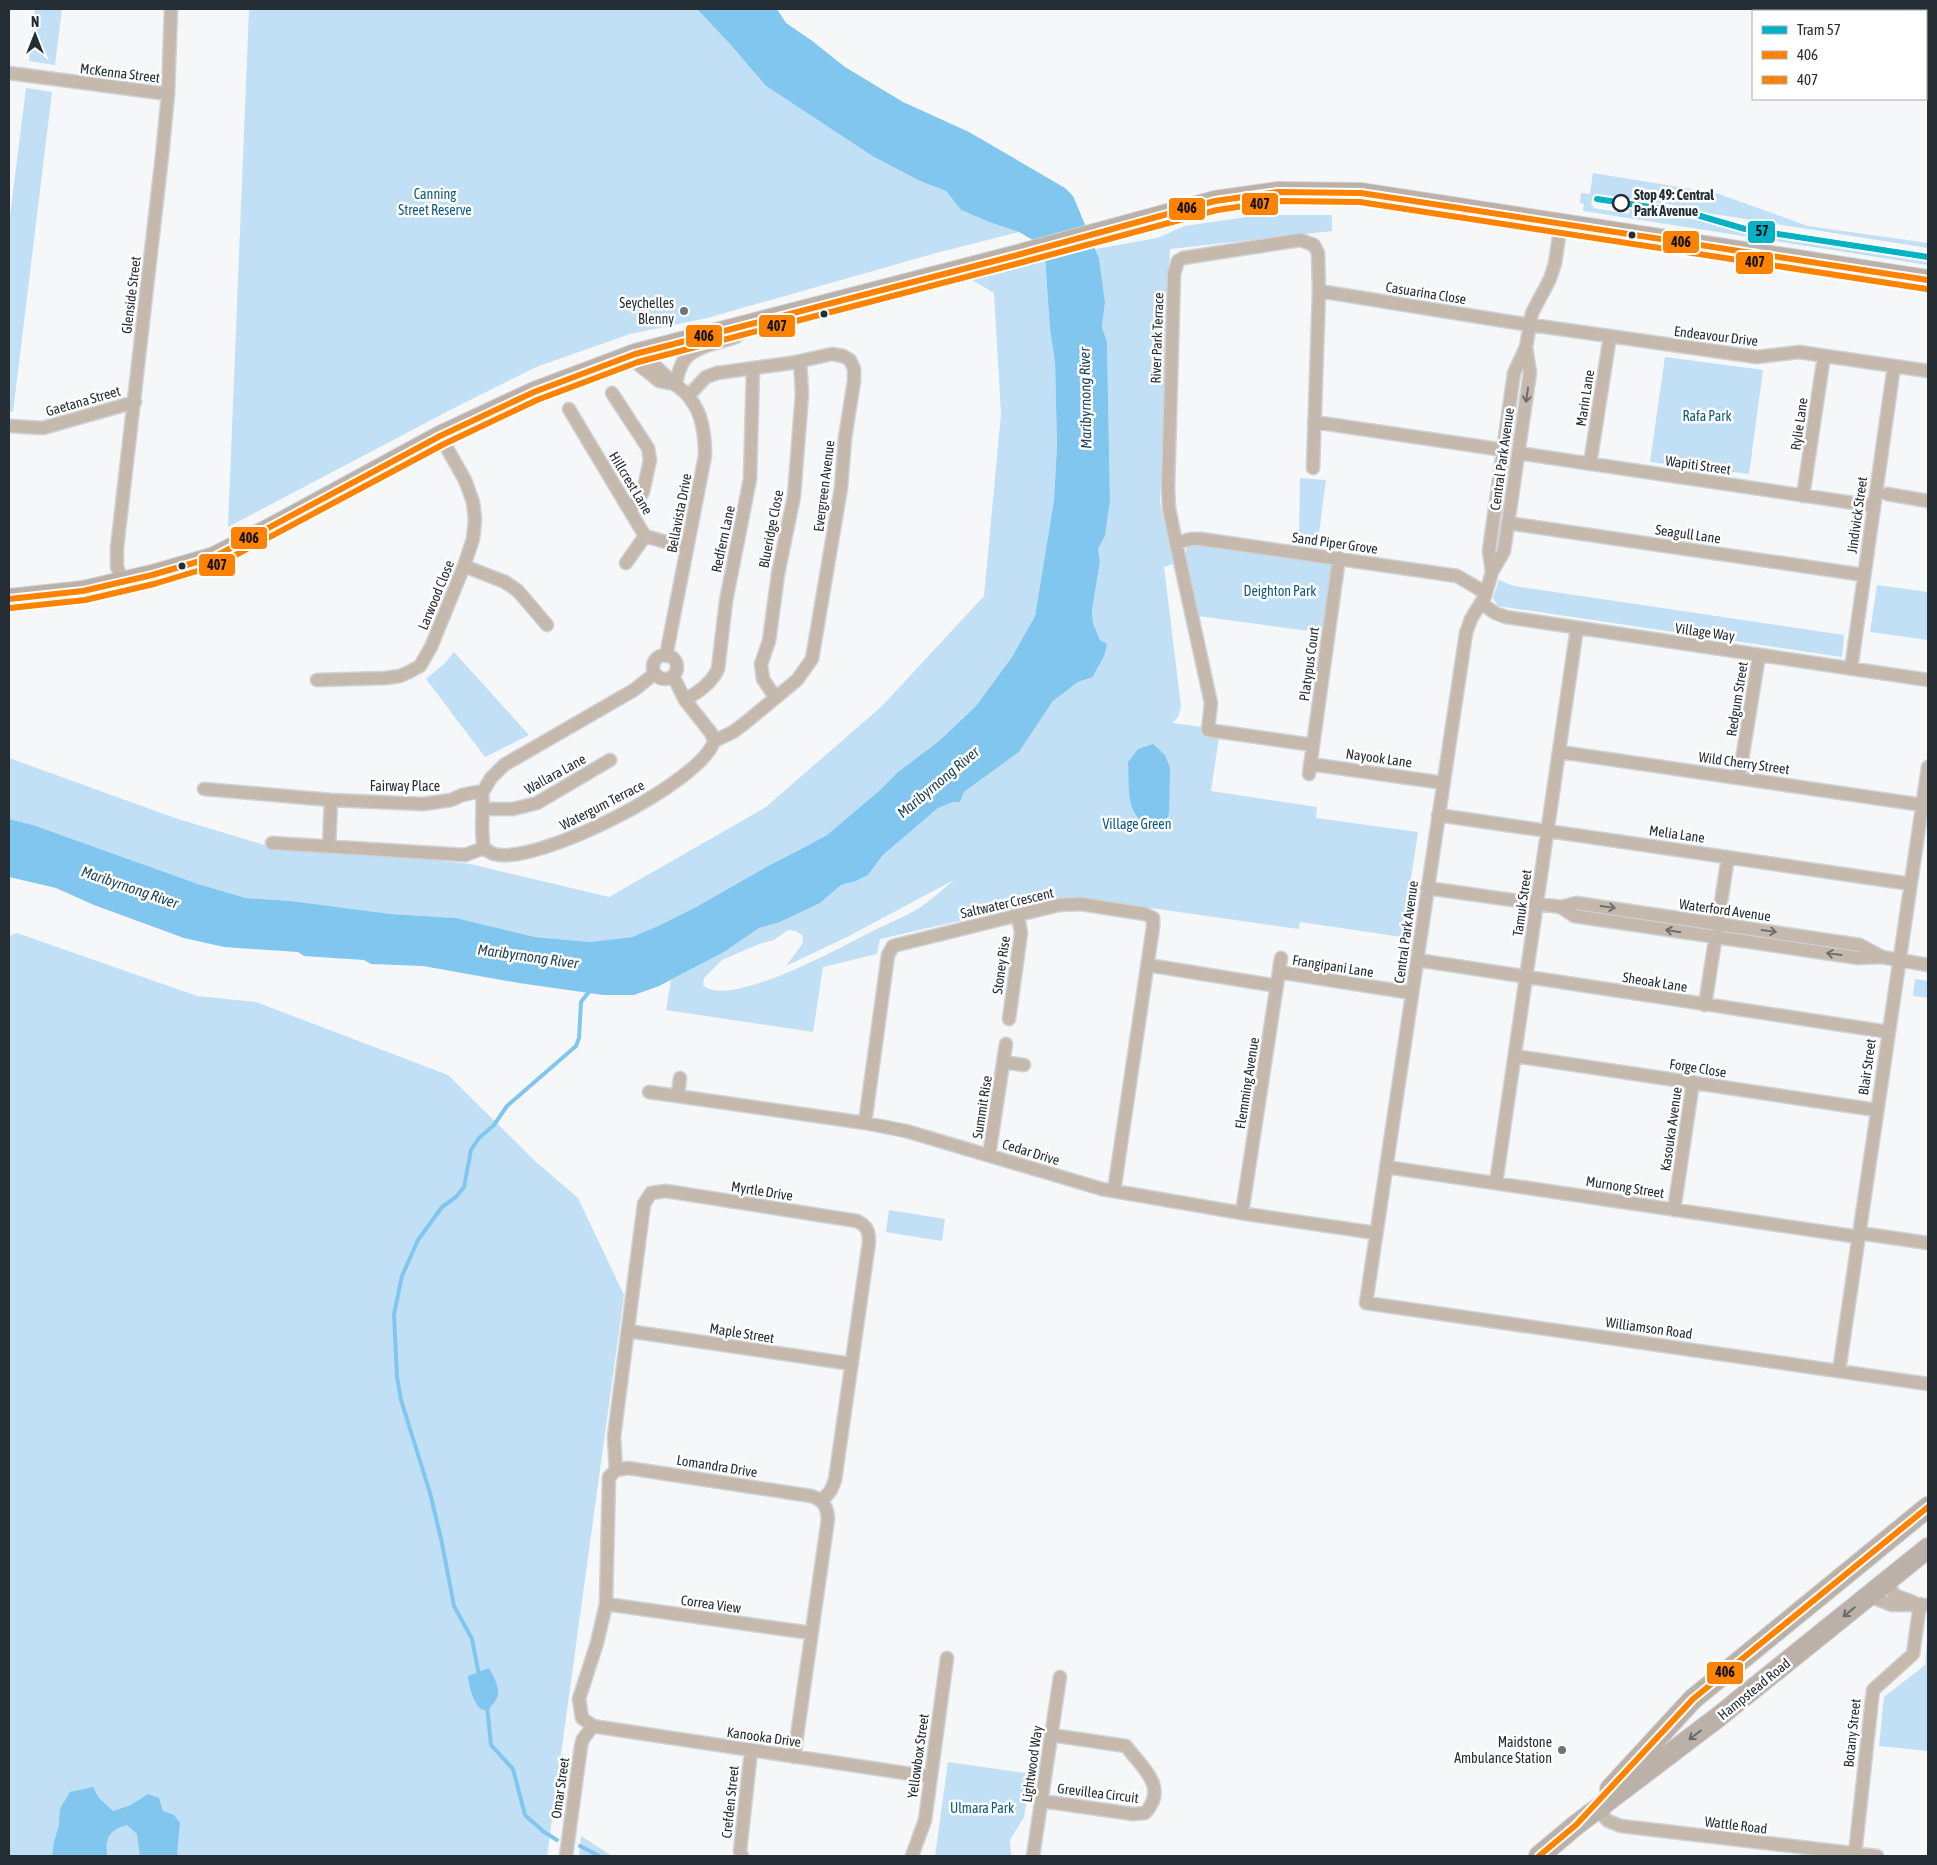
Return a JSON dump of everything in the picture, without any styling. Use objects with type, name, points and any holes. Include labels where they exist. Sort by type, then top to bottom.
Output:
[{"type":"main road","points":[[9,599],[83,591],[214,557],[270,529],[440,436],[534,392],[634,354],[1215,201],[1278,192],[1360,193],[1928,280]]},
{"type":"main road","name":"Hampstead Road","points":[[1576,1825],[1692,1700],[1928,1508]]},
{"type":"main road","name":"Hampstead Road","points":[[1539,1856],[1576,1825],[1717,1718],[1928,1548]]},
{"type":"street","name":"Glenside Street","points":[[123,582],[117,567],[117,548],[135,402],[168,94],[172,9]]},
{"type":"street","name":"McKenna Street","points":[[9,73],[168,94]]},
{"type":"street","name":"Central Park Avenue","points":[[1492,572],[1490,551],[1514,373],[1526,347],[1532,313],[1550,280],[1555,263],[1561,223]]},
{"type":"street","name":"River Park Terrace","points":[[1313,468],[1318,291],[1318,253],[1314,245],[1304,241],[1186,257],[1178,261],[1174,274],[1169,508],[1211,703],[1208,730],[1313,745]]},
{"type":"street","name":"Casuarina Close","points":[[1318,291],[1530,324]]},
{"type":"street","points":[[675,385],[681,366],[692,353],[750,332],[791,313]]},
{"type":"street","name":"Endeavour Drive","points":[[1530,324],[1757,357],[1799,352],[1928,371]]},
{"type":"street","name":"Marin Lane","points":[[1590,464],[1610,336]]},
{"type":"street","name":"Central Park Avenue","points":[[1366,1303],[1466,633],[1471,619],[1484,598],[1492,572],[1504,551],[1530,373],[1526,347]]},
{"type":"street","name":"Bellavista Drive","points":[[634,354],[659,381],[675,385],[688,395],[698,414],[705,436],[705,456],[666,656]]},
{"type":"street","name":"Evergreen Avenue","points":[[688,395],[706,377],[717,373],[800,361],[832,354],[843,356],[850,360],[854,369],[841,488],[812,659],[797,680],[733,732],[714,741]]},
{"type":"street","name":"Rylie Lane","points":[[1803,496],[1824,356]]},
{"type":"street","name":"Blueridge Close","points":[[775,697],[763,679],[761,664],[769,641],[778,574],[794,496],[802,394],[800,361]]},
{"type":"street","name":"Jindivick Street","points":[[1851,669],[1894,366]]},
{"type":"street","name":"Redfern Lane","points":[[685,700],[714,678],[718,669],[726,601],[750,480],[754,368]]},
{"type":"street","points":[[612,393],[648,448],[650,460],[644,492],[630,511]]},
{"type":"street","name":"Gaetana Street","points":[[9,426],[43,428],[135,402]]},
{"type":"street","name":"Hillcrest Lane","points":[[569,408],[645,536],[687,548]]},
{"type":"street","points":[[1314,422],[1504,450]]},
{"type":"street","name":"Larwood Close","points":[[317,680],[386,678],[409,672],[420,666],[431,647],[464,566],[473,539],[475,520],[473,502],[465,480],[440,436]]},
{"type":"street","name":"Wapiti Street","points":[[1518,453],[1874,506]]},
{"type":"street","points":[[1887,494],[1928,501]]},
{"type":"street","name":"Seagull Lane","points":[[1508,523],[1864,575]]},
{"type":"street","points":[[626,563],[645,536]]},
{"type":"street","name":"Sand Piper Grove","points":[[1176,543],[1201,538],[1457,576],[1484,598]]},
{"type":"street","name":"Platypus Court","points":[[1310,769],[1339,558]]},
{"type":"street","points":[[464,566],[505,582],[518,591],[547,625]]},
{"type":"street","name":"Village Way","points":[[1484,598],[1495,613],[1506,617],[1928,680]]},
{"type":"street","name":"Tamuk Street","points":[[1496,1183],[1577,628]]},
{"type":"street","name":"Redgum Street","points":[[1739,778],[1759,655]]},
{"type":"street","points":[[654,674],[654,662],[659,657],[666,656],[673,659],[677,666],[673,676],[685,700],[711,733],[714,741]]},
{"type":"street","points":[[654,674],[663,679],[673,676]]},
{"type":"street","points":[[272,843],[465,855],[484,848],[482,840],[484,809],[482,793],[491,778],[504,765],[634,690],[654,674]]},
{"type":"street","name":"Watergum Terrace","points":[[484,848],[493,854],[509,855],[534,852],[570,839],[607,822],[681,778],[706,757],[712,749],[714,741]]},
{"type":"street","name":"Wild Cherry Street","points":[[1560,752],[1923,805]]},
{"type":"street","name":"Wallara Lane","points":[[484,809],[513,810],[532,805],[610,760]]},
{"type":"street","name":"Blair Street","points":[[1839,1371],[1876,1110],[1912,884],[1928,768]]},
{"type":"street","name":"Nayook Lane","points":[[1310,769],[1444,783]]},
{"type":"street","name":"Fairway Place","points":[[204,789],[331,800],[423,804],[451,800],[462,795],[477,792],[482,793]]},
{"type":"street","points":[[329,847],[331,800]]},
{"type":"street","name":"Melia Lane","points":[[1438,815],[1912,884]]},
{"type":"street","points":[[1705,1005],[1728,857]]},
{"type":"street","name":"Waterford Avenue","points":[[1428,888],[1561,907],[1576,903],[1860,945],[1882,957],[1928,965]]},
{"type":"street","name":"Saltwater Crescent","points":[[865,1123],[888,956],[893,946],[1059,905],[1080,904],[1145,914],[1152,918],[1153,927],[1114,1191]]},
{"type":"street","name":"Waterford Avenue","points":[[1561,907],[1574,916],[1715,938],[1858,958],[1882,957]]},
{"type":"street","name":"Stoney Rise","points":[[1009,1019],[1021,934],[1018,916]]},
{"type":"street","name":"Flemming Avenue","points":[[1242,1213],[1281,958]]},
{"type":"street","name":"Sheoak Lane","points":[[1417,960],[1888,1032]]},
{"type":"street","points":[[1148,965],[1277,986]]},
{"type":"street","name":"Frangipani Lane","points":[[1279,972],[1412,993]]},
{"type":"street","name":"Summit Rise","points":[[990,1155],[1006,1044]]},
{"type":"street","name":"Forge Close","points":[[1515,1056],[1876,1110]]},
{"type":"street","name":"Summit Rise","points":[[1004,1062],[1024,1066]]},
{"type":"street","points":[[678,1095],[680,1078]]},
{"type":"street","name":"Kasouka Avenue","points":[[1674,1210],[1693,1082]]},
{"type":"street","name":"Cedar Drive","points":[[649,1092],[865,1123],[906,1131],[1102,1189],[1376,1233]]},
{"type":"street","name":"Murnong Street","points":[[1386,1167],[1674,1210],[1928,1243]]},
{"type":"street","name":"Myrtle Drive","points":[[616,1470],[614,1437],[644,1204],[651,1193],[666,1191],[857,1221],[865,1225],[869,1232],[870,1242],[835,1480],[831,1490],[822,1501]]},
{"type":"street","name":"Williamson Road","points":[[1366,1303],[1928,1384]]},
{"type":"street","name":"Maple Street","points":[[628,1330],[852,1364]]},
{"type":"street","name":"Lomandra Drive","points":[[616,1470],[628,1468],[647,1470],[811,1496],[822,1501]]},
{"type":"street","points":[[593,1726],[582,1718],[579,1699],[597,1643],[606,1604],[609,1545],[607,1487],[609,1476],[616,1470]]},
{"type":"street","points":[[794,1757],[828,1520],[827,1509],[822,1501]]},
{"type":"street","points":[[1889,1579],[1894,1595],[1924,1604]]},
{"type":"street","points":[[1869,1596],[1895,1606],[1924,1604]]},
{"type":"street","name":"Correa View","points":[[606,1604],[812,1633]]},
{"type":"street","name":"Botany Street","points":[[1854,1854],[1873,1690],[1913,1654],[1924,1604]]},
{"type":"street","name":"Yellowbox Street","points":[[912,1856],[925,1820],[947,1658]]},
{"type":"street","name":"Lightwood Way","points":[[1033,1856],[1060,1677]]},
{"type":"street","name":"Kanooka Drive","points":[[593,1726],[930,1777]]},
{"type":"street","name":"Omar Street","points":[[566,1856],[581,1746],[593,1726]]},
{"type":"street","name":"Grevillea Circuit","points":[[1042,1801],[1132,1814],[1145,1813],[1152,1805],[1156,1796],[1154,1783],[1126,1746],[1051,1735]]},
{"type":"street","name":"Crefden Street","points":[[742,1856],[740,1851],[751,1751]]},
{"type":"street","name":"Wattle Road","points":[[1598,1810],[1608,1821],[1621,1826],[1877,1856]]},
{"type":"green space","points":[[35,9],[62,9],[55,65],[29,61]]},
{"type":"green space","name":"Canning Street Reserve","points":[[249,9],[697,9],[766,86],[874,157],[920,181],[946,191],[961,210],[1019,232],[936,253],[707,318],[630,334],[536,367],[228,527]]},
{"type":"green space","points":[[26,88],[52,92],[13,412],[9,411],[9,224]]},
{"type":"green space","points":[[1593,173],[1716,193],[1808,226],[1928,243],[1928,248],[1593,195],[1591,204],[1594,208],[1629,214],[1630,207],[1694,218],[1767,235],[1928,260],[1928,265],[1583,211],[1584,204],[1580,203],[1581,193],[1590,194]]},
{"type":"green space","name":"Village Green","points":[[1260,215],[1332,215],[1332,231],[1170,249],[1160,502],[1173,564],[1164,567],[1181,706],[1178,717],[1172,723],[1202,727],[1201,734],[1219,737],[1211,791],[1317,807],[1316,818],[1418,832],[1402,937],[1300,922],[1299,929],[1081,898],[1060,898],[880,939],[877,954],[823,967],[813,1032],[666,1010],[671,980],[724,952],[759,928],[780,922],[820,903],[841,885],[868,875],[883,855],[938,808],[953,802],[960,802],[964,792],[1019,752],[1053,701],[1078,682],[1093,677],[1103,658],[1107,645],[1100,640],[1093,623],[1092,610],[1100,563],[1098,549],[1105,536],[1110,500],[1107,342],[1102,327],[1105,302],[1096,249],[1157,238],[1185,226]],"holes":[[[954,880],[915,911],[785,974],[736,989],[716,991],[703,985],[704,978],[722,960],[759,944],[774,940],[788,930],[796,931],[802,935],[803,943],[786,966],[847,937]]]},
{"type":"green space","points":[[1045,260],[1050,330],[1055,362],[1057,446],[1054,500],[1035,616],[1012,657],[976,706],[939,741],[898,772],[879,791],[827,835],[698,906],[632,937],[590,942],[535,937],[456,918],[391,914],[291,901],[246,898],[198,884],[33,825],[9,819],[9,758],[175,818],[271,847],[335,850],[470,864],[609,897],[766,807],[882,706],[984,596],[1001,414],[994,293],[972,280]]},
{"type":"green space","name":"Rafa Park","points":[[1665,357],[1763,370],[1749,474],[1650,462]]},
{"type":"green space","points":[[1300,478],[1326,480],[1318,541],[1299,539]]},
{"type":"green space","name":"Deighton Park","points":[[1198,545],[1333,562],[1323,633],[1198,616],[1185,558],[1187,547]]},
{"type":"green space","points":[[1499,580],[1514,586],[1844,635],[1842,657],[1498,606],[1493,598]]},
{"type":"green space","points":[[1877,585],[1928,592],[1928,640],[1870,632]]},
{"type":"green space","points":[[454,652],[529,735],[485,757],[426,679],[444,664]]},
{"type":"green space","points":[[17,933],[197,996],[256,1002],[448,1075],[535,1161],[578,1198],[624,1295],[547,1856],[9,1856],[9,936]]},
{"type":"green space","points":[[1915,979],[1928,981],[1928,998],[1913,996]]},
{"type":"green space","points":[[889,1210],[945,1219],[942,1241],[886,1232]]},
{"type":"green space","points":[[1928,1629],[1928,1751],[1879,1746],[1884,1697],[1925,1665]]},
{"type":"green space","name":"Ulmara Park","points":[[948,1762],[1031,1774],[1024,1817],[1010,1840],[1011,1856],[935,1856]]},
{"type":"green space","points":[[581,1836],[612,1856],[579,1856]]},
{"type":"water","name":"Maribyrnong River","points":[[697,9],[777,9],[786,23],[845,67],[903,102],[969,132],[1065,188],[1073,196],[1099,258],[1105,302],[1102,327],[1107,342],[1110,500],[1105,536],[1098,549],[1100,562],[1092,610],[1093,623],[1100,640],[1107,644],[1103,658],[1093,677],[1078,682],[1053,701],[1019,752],[964,792],[960,802],[953,802],[938,808],[883,855],[868,875],[841,885],[820,903],[780,922],[759,928],[724,952],[659,986],[634,995],[603,995],[519,983],[423,966],[371,964],[364,960],[304,956],[298,952],[224,947],[184,938],[94,905],[56,888],[9,877],[9,819],[33,825],[198,884],[246,898],[291,901],[391,914],[456,918],[535,937],[590,942],[632,937],[698,906],[827,835],[879,791],[898,772],[939,741],[976,706],[1012,657],[1035,616],[1054,500],[1057,446],[1055,362],[1050,330],[1045,257],[1040,247],[1031,239],[1019,232],[961,210],[946,191],[920,181],[874,157],[766,86]]},
{"type":"water","points":[[1153,744],[1165,755],[1170,768],[1169,814],[1162,828],[1151,831],[1142,823],[1132,808],[1129,792],[1128,762],[1138,749]]},
{"type":"water","points":[[489,1668],[497,1684],[498,1695],[495,1702],[488,1709],[483,1710],[475,1702],[468,1676]]},
{"type":"water","points":[[93,1787],[99,1798],[113,1811],[131,1805],[148,1794],[159,1798],[163,1811],[174,1815],[180,1823],[178,1856],[140,1856],[137,1834],[127,1825],[112,1832],[107,1844],[107,1856],[52,1856],[59,1825],[60,1809],[70,1792]]},
{"type":"waterway","points":[[479,1675],[472,1639],[454,1606],[430,1493],[401,1400],[397,1377],[394,1314],[402,1276],[418,1240],[442,1207],[456,1197],[464,1187],[471,1150],[479,1138],[494,1125],[507,1106],[576,1046],[579,1038],[581,1002],[591,989]]},
{"type":"waterway","points":[[487,1706],[491,1745],[513,1769],[525,1815],[544,1832],[557,1840]]},
{"type":"waterway","points":[[580,1846],[599,1856]]},
{"type":"tram line","name":"57","points":[[1597,199],[1690,213],[1745,229],[1928,257]]},
{"type":"transit line","name":"406","points":[[9,599],[83,591],[152,575],[214,557],[440,436],[534,392],[635,354],[1021,254],[1215,201],[1278,192],[1361,193],[1928,280]]},
{"type":"transit line","name":"407","points":[[10,608],[85,600],[154,584],[217,565],[444,444],[537,400],[638,362],[1217,210],[1279,201],[1360,202],[1927,289]]},
{"type":"transit line","name":"406","points":[[1539,1856],[1576,1825],[1693,1699],[1928,1507]]},
{"type":"place","name":"Stop 49: Central Park Avenue","points":[[1621,203]]},
{"type":"place","name":"Seychelles Blenny","points":[[684,311]]},
{"type":"place","name":"Maidstone Ambulance Station","points":[[1562,1750]]}]
